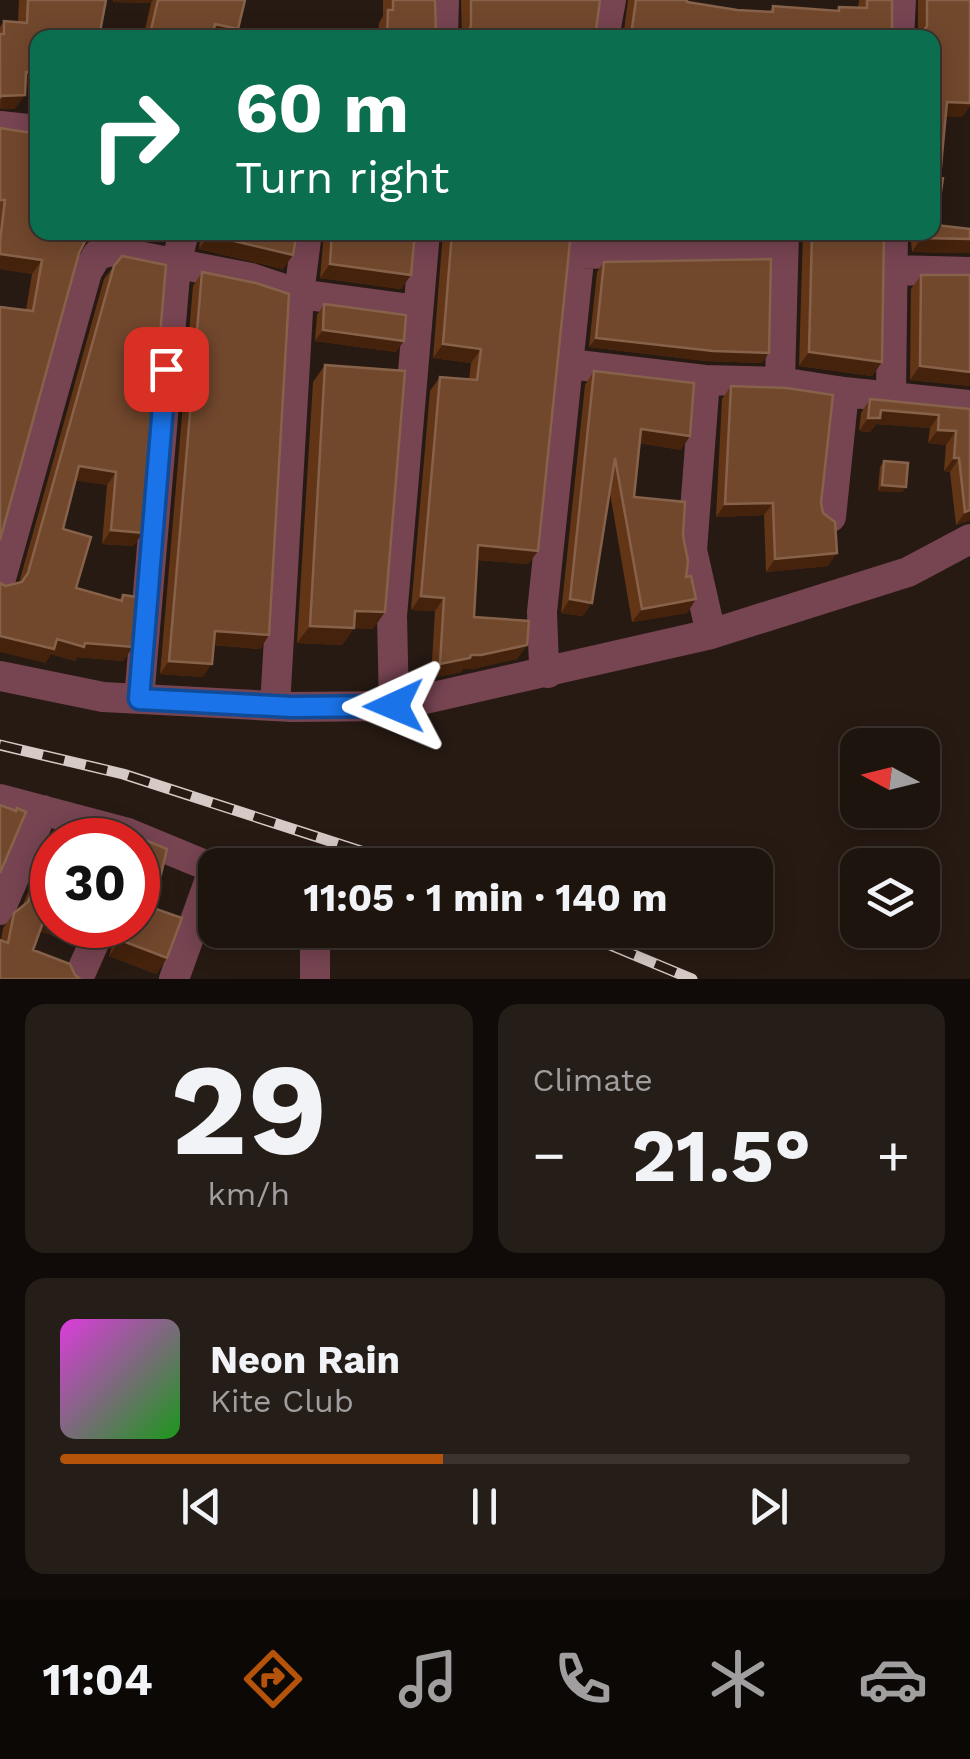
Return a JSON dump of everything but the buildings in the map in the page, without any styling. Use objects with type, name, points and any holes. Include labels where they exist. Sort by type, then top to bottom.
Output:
[{"type":"street","points":[[443,30],[444,0]]},
{"type":"street","points":[[610,0],[612,30]]},
{"type":"street","points":[[899,30],[901,0]]},
{"type":"street","points":[[0,126],[30,129]]},
{"type":"street","points":[[139,699],[176,264],[182,240]]},
{"type":"street","points":[[276,706],[299,294],[306,240]]},
{"type":"street","points":[[394,706],[392,616],[424,240]]},
{"type":"street","points":[[890,396],[893,240]]},
{"type":"street","points":[[548,673],[544,666],[542,612],[581,243],[784,242],[780,382]]},
{"type":"street","points":[[0,582],[11,498],[87,272],[97,255],[112,252],[251,278],[299,294],[418,310]]},
{"type":"street","points":[[892,270],[970,272]]},
{"type":"street","points":[[568,364],[705,380],[780,382],[970,405]]},
{"type":"street","points":[[705,380],[692,550],[711,634]]},
{"type":"street","points":[[831,517],[844,392]]},
{"type":"street","points":[[0,676],[103,697],[276,706],[394,706],[711,634],[908,572],[970,538]]},
{"type":"street","points":[[0,799],[68,818]]},
{"type":"street","points":[[0,910],[43,810]]},
{"type":"street","points":[[160,849],[198,862]]},
{"type":"street","points":[[174,979],[198,912]]},
{"type":"street","points":[[78,979],[92,948]]},
{"type":"street","points":[[315,948],[315,979]]},
{"type":"railway","points":[[0,745],[123,774],[352,848]]},
{"type":"railway","points":[[617,948],[692,979]]},
{"type":"route","points":[[166,369],[139,699],[292,707],[394,706]]}]
